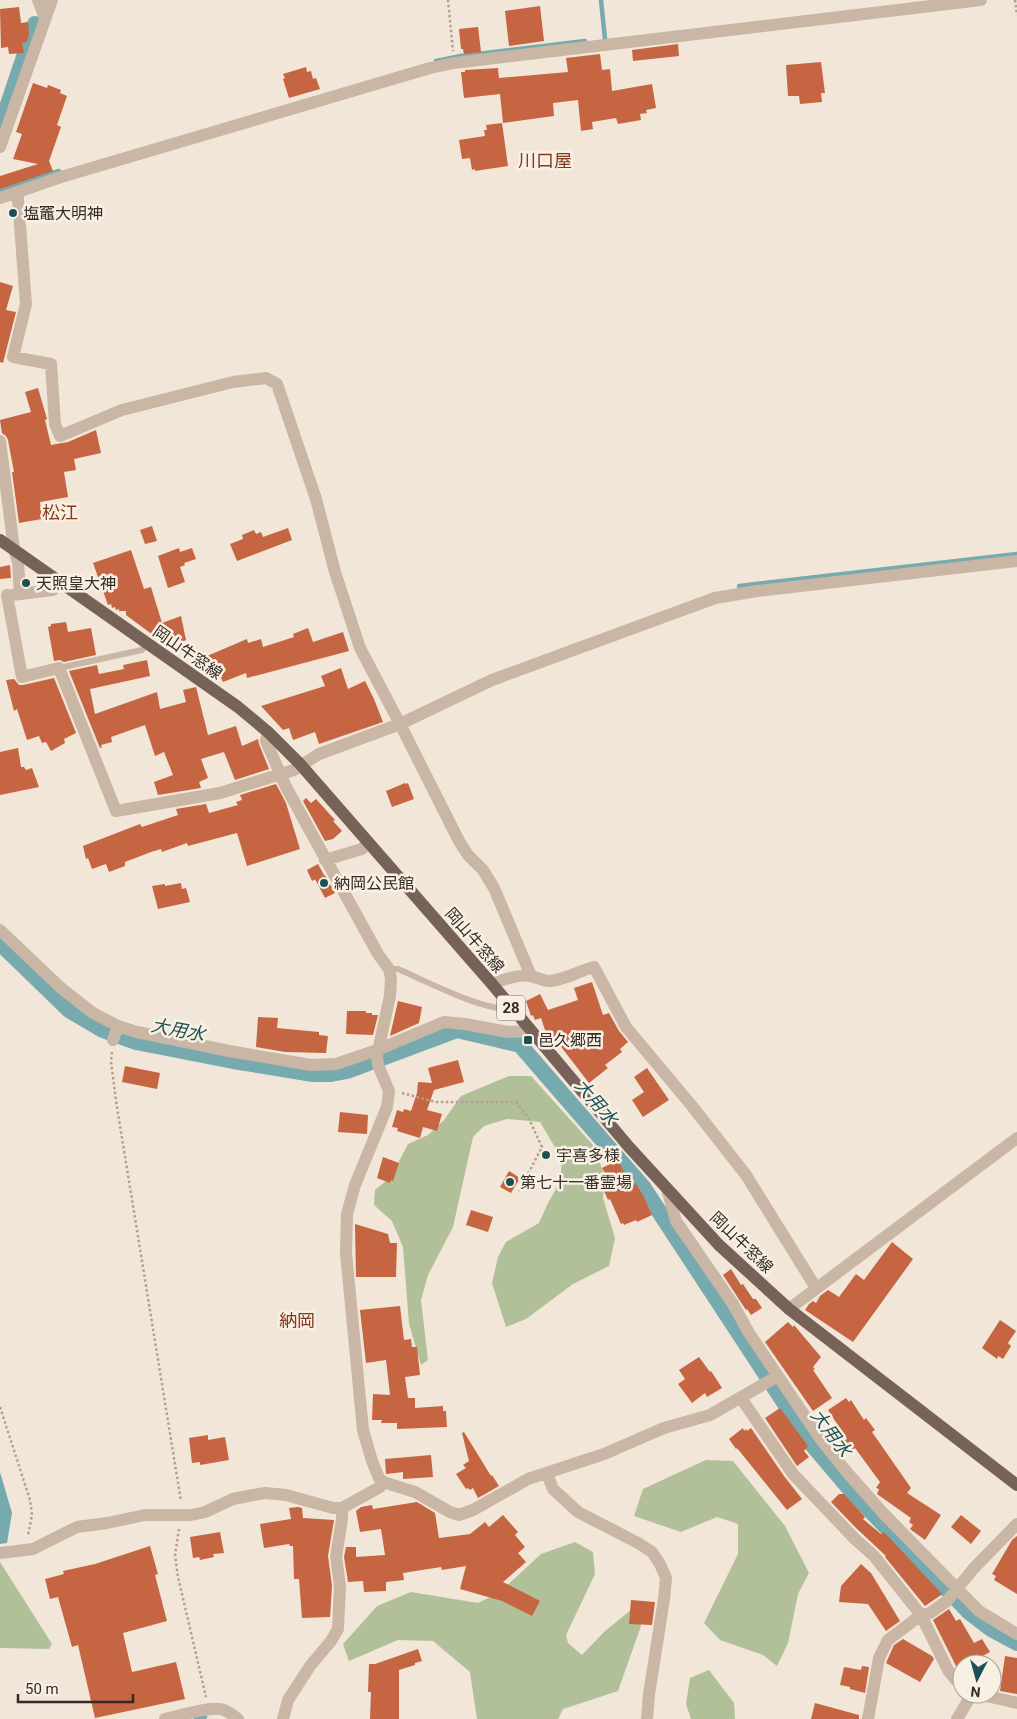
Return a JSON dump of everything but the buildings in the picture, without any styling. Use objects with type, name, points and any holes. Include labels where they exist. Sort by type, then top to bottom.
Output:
[{"type":"main road","name":"岡山牛窓線","points":[[0,540],[238,707],[268,732],[300,764],[492,984],[530,1031],[667,1189],[719,1245],[789,1309],[1017,1485]]},
{"type":"street","points":[[38,0],[45,18]]},
{"type":"street","points":[[0,147],[52,0]]},
{"type":"street","points":[[0,198],[61,177],[430,68],[981,0]]},
{"type":"street","points":[[15,193],[18,199],[26,304],[13,357],[51,364],[55,424],[60,436],[122,410],[233,382],[266,378],[276,384],[316,499],[335,572],[360,648],[459,841],[468,856],[483,870],[494,888],[531,976],[538,980],[551,981],[594,967],[626,1028],[692,1106],[746,1176],[816,1288]]},
{"type":"street","points":[[0,441],[14,549],[18,562],[20,594]]},
{"type":"street","points":[[60,581],[53,590],[3,595],[22,677],[59,668],[116,811],[220,793],[294,770],[300,764],[319,754],[400,724],[492,680],[715,598],[757,591],[1017,561]]},
{"type":"street","points":[[268,732],[266,741],[286,787],[378,954],[389,969],[391,979],[390,996],[377,1057],[388,1091],[387,1107],[355,1185],[347,1214],[346,1253],[363,1430],[379,1478],[383,1482],[415,1492],[450,1512],[459,1515],[473,1510],[521,1482],[604,1454],[664,1428],[710,1415],[773,1379]]},
{"type":"street","points":[[325,860],[362,849],[368,843]]},
{"type":"street","points":[[0,930],[61,988],[116,1032],[137,1032],[229,1051],[311,1065],[336,1064],[377,1057],[444,1022],[508,1032],[530,1031]]},
{"type":"street","points":[[492,984],[502,980],[531,976]]},
{"type":"street","points":[[789,1309],[1017,1138]]},
{"type":"street","points":[[667,1189],[676,1221],[733,1304],[773,1379],[845,1470],[883,1513],[980,1611],[1017,1634]]},
{"type":"street","points":[[741,1398],[792,1474],[874,1556],[921,1615],[952,1675]]},
{"type":"street","points":[[547,1474],[553,1489],[578,1512],[652,1552],[666,1578],[647,1719]]},
{"type":"street","points":[[0,1553],[33,1550],[77,1527],[145,1515],[191,1515],[205,1512],[234,1499],[265,1493],[286,1495],[333,1508],[342,1508],[380,1487],[383,1482]]},
{"type":"street","points":[[283,1719],[288,1700],[310,1666],[331,1641],[338,1629],[340,1586],[336,1557],[342,1508]]},
{"type":"street","points":[[868,1719],[879,1658],[888,1640],[921,1615],[930,1613],[947,1601],[974,1568],[1017,1524]]},
{"type":"street","points":[[1002,1700],[1017,1703]]},
{"type":"street","points":[[957,1719],[966,1704]]},
{"type":"street","points":[[165,1719],[209,1708],[224,1710],[238,1719]]},
{"type":"lane","points":[[59,668],[142,650],[147,643]]},
{"type":"lane","points":[[389,969],[398,969],[474,1002],[504,1009],[511,1008]]},
{"type":"path","points":[[448,0],[453,53]]},
{"type":"path","points":[[1015,0],[1017,16]]},
{"type":"path","points":[[116,1032],[111,1061],[116,1101],[181,1498],[181,1515],[175,1555],[178,1577],[209,1708]]},
{"type":"path","points":[[388,1091],[396,1091],[436,1102],[516,1102],[529,1119],[542,1147],[519,1191]]},
{"type":"path","points":[[0,1408],[30,1500],[32,1515],[29,1533],[21,1551]]},
{"type":"green space","points":[[509,1076],[531,1076],[593,1145],[605,1176],[603,1198],[615,1238],[609,1266],[573,1284],[526,1319],[506,1327],[492,1283],[498,1257],[506,1242],[539,1223],[560,1182],[562,1159],[540,1122],[507,1119],[484,1126],[473,1137],[453,1227],[428,1275],[421,1300],[428,1360],[421,1365],[409,1324],[403,1247],[392,1221],[374,1205],[375,1190],[391,1177],[408,1144],[428,1135],[444,1120],[461,1096]]},
{"type":"green space","points":[[706,1460],[733,1461],[785,1526],[809,1573],[798,1594],[788,1643],[777,1666],[763,1655],[720,1640],[704,1623],[738,1554],[738,1524],[717,1517],[681,1532],[634,1516],[643,1489]]},
{"type":"green space","points":[[575,1542],[593,1552],[595,1574],[566,1635],[568,1643],[582,1655],[604,1632],[632,1609],[641,1626],[618,1691],[563,1709],[558,1719],[477,1719],[470,1672],[433,1641],[398,1640],[349,1661],[343,1644],[377,1606],[411,1592],[478,1603],[500,1592],[541,1554]]},
{"type":"green space","points":[[0,1562],[52,1644],[49,1649],[0,1648]]},
{"type":"green space","points":[[709,1670],[734,1703],[735,1719],[691,1719],[686,1704],[690,1678]]},
{"type":"water","points":[[0,1472],[12,1513],[7,1543],[0,1544]]},
{"type":"waterway","points":[[601,0],[605,39]]},
{"type":"waterway","points":[[0,128],[35,24]]},
{"type":"waterway","points":[[436,61],[461,56],[585,41]]},
{"type":"waterway","points":[[0,190],[59,171]]},
{"type":"waterway","points":[[739,586],[1017,554]]},
{"type":"waterway","name":"大用水","points":[[0,943],[69,1010],[103,1030],[136,1042],[313,1074],[331,1074],[347,1071],[457,1030],[520,1045],[643,1187],[810,1442],[854,1494],[970,1613],[991,1629],[1017,1643]]},
{"type":"waterway","points":[[196,1719],[205,1717]]},
{"type":"place","name":"塩竈大明神","points":[[13,213]]},
{"type":"place","name":"天照皇大神","points":[[26,583]]},
{"type":"place","name":"納岡公民館","points":[[324,883]]},
{"type":"place","name":"邑久郷西","points":[[528,1040]]},
{"type":"place","name":"宇喜多様","points":[[546,1155]]},
{"type":"place","name":"第七十一番霊場","points":[[510,1182]]},
{"type":"district","name":"川口屋","points":[[545,161]]},
{"type":"district","name":"松江","points":[[60,513]]},
{"type":"district","name":"納岡","points":[[297,1321]]}]
